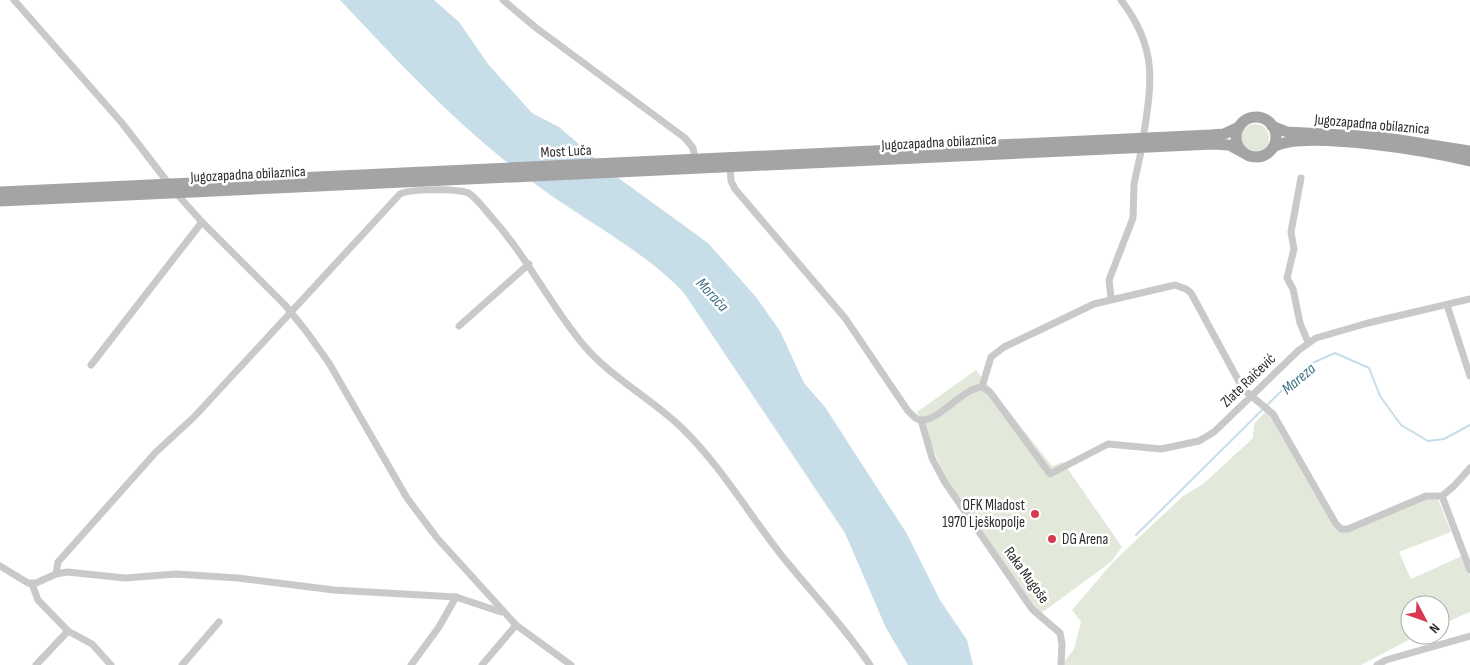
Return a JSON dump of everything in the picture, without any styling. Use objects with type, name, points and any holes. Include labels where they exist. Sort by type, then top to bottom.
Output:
[{"type":"main road","points":[[1256,118],[1267,121],[1272,126],[1276,136],[1273,147],[1267,154],[1257,157],[1242,152],[1236,140],[1239,127],[1246,121],[1256,118]]},
{"type":"main road","name":"Jugozapadna obilaznica","points":[[1272,126],[1287,132],[1380,137],[1470,151]]},
{"type":"main road","name":"Jugozapadna obilaznica","points":[[636,167],[730,167],[1143,143],[1218,135],[1239,127]]},
{"type":"main road","name":"Jugozapadna obilaznica","points":[[1273,147],[1290,141],[1372,144],[1412,148],[1470,160]]},
{"type":"main road","name":"Jugozapadna obilaznica","points":[[636,167],[695,159],[1143,143],[1228,145],[1242,152]]},
{"type":"main road","name":"Most Luča","points":[[497,174],[636,167]]},
{"type":"main road","name":"Jugozapadna obilaznica","points":[[0,192],[173,188],[497,174]]},
{"type":"main road","name":"Jugozapadna obilaznica","points":[[0,201],[173,188]]},
{"type":"street","points":[[14,0],[122,123],[202,222],[292,312],[329,363],[385,463],[414,509],[516,625],[571,665]]},
{"type":"street","points":[[503,0],[535,27],[685,138],[693,148],[695,159]]},
{"type":"street","points":[[1111,298],[1109,280],[1133,218],[1134,184],[1149,109],[1149,54],[1143,34],[1121,0]]},
{"type":"street","points":[[730,167],[731,181],[735,189],[845,318],[908,411],[921,420],[931,418],[969,391],[982,387],[989,362],[1004,347],[1078,311],[1111,298],[1167,286],[1186,289],[1191,293],[1244,389],[1266,406],[1340,529],[1348,529],[1426,496],[1442,496],[1470,468]]},
{"type":"street","points":[[1301,178],[1291,232],[1294,249],[1287,278],[1293,289],[1300,323],[1308,342]]},
{"type":"street","points":[[56,574],[58,562],[145,464],[194,417],[292,312],[351,244],[400,194],[405,192],[454,190],[469,193],[511,239],[560,313],[594,357],[610,372],[671,418],[694,440],[734,490],[781,555],[870,665]]},
{"type":"street","points":[[91,364],[202,222]]},
{"type":"street","points":[[459,326],[529,264]]},
{"type":"street","name":"Zlate Raičević","points":[[982,387],[990,392],[1050,474],[1108,444],[1161,449],[1205,439],[1308,342],[1368,323],[1470,299]]},
{"type":"street","points":[[1447,305],[1470,376]]},
{"type":"street","name":"Raka Mugoše","points":[[921,420],[926,443],[944,480],[1032,609],[1060,633],[1062,644],[1061,665]]},
{"type":"street","points":[[1442,496],[1470,570]]},
{"type":"street","points":[[0,566],[28,584],[56,574],[72,572],[118,577],[176,574],[238,578],[334,590],[456,598],[504,613]]},
{"type":"street","points":[[32,584],[38,600],[68,631],[92,644],[110,665]]},
{"type":"street","points":[[411,665],[439,628],[456,598]]},
{"type":"street","points":[[182,665],[219,622]]},
{"type":"street","points":[[482,665],[516,625]]},
{"type":"street","points":[[36,665],[68,631]]},
{"type":"street","points":[[1377,665],[1386,660],[1470,636]]},
{"type":"green space","points":[[1255,124],[1265,128],[1269,138],[1265,148],[1255,152],[1245,148],[1241,138],[1245,128]]},
{"type":"green space","name":"OFK Mladost 1970 Lješkopolje","points":[[976,370],[1052,466],[1063,462],[1122,547],[1111,562],[1040,614],[947,481],[917,412]]},
{"type":"green space","points":[[1268,409],[1334,528],[1341,532],[1427,498],[1438,499],[1451,532],[1399,552],[1411,579],[1462,556],[1470,576],[1470,612],[1450,621],[1450,595],[1400,595],[1400,644],[1361,665],[1062,665],[1074,649],[1081,622],[1072,610],[1114,561],[1183,496],[1203,484],[1253,438],[1254,424]]},
{"type":"water","name":"Morača","points":[[340,0],[434,0],[459,22],[488,64],[532,113],[559,127],[617,177],[708,243],[756,297],[780,331],[804,383],[825,407],[907,534],[940,600],[967,640],[973,665],[908,665],[886,628],[845,533],[684,293],[652,264],[556,199],[485,144],[434,98]]},
{"type":"waterway","name":"Mareza","points":[[1267,405],[1308,365],[1335,353],[1369,368],[1380,396],[1401,425],[1428,441],[1444,439],[1470,425]]},
{"type":"waterway","name":"Mareza","points":[[1136,535],[1263,409]]},
{"type":"place","name":"OFK Mladost 1970 Lješkopolje","points":[[1035,514]]},
{"type":"place","name":"DG Arena","points":[[1052,539]]}]
